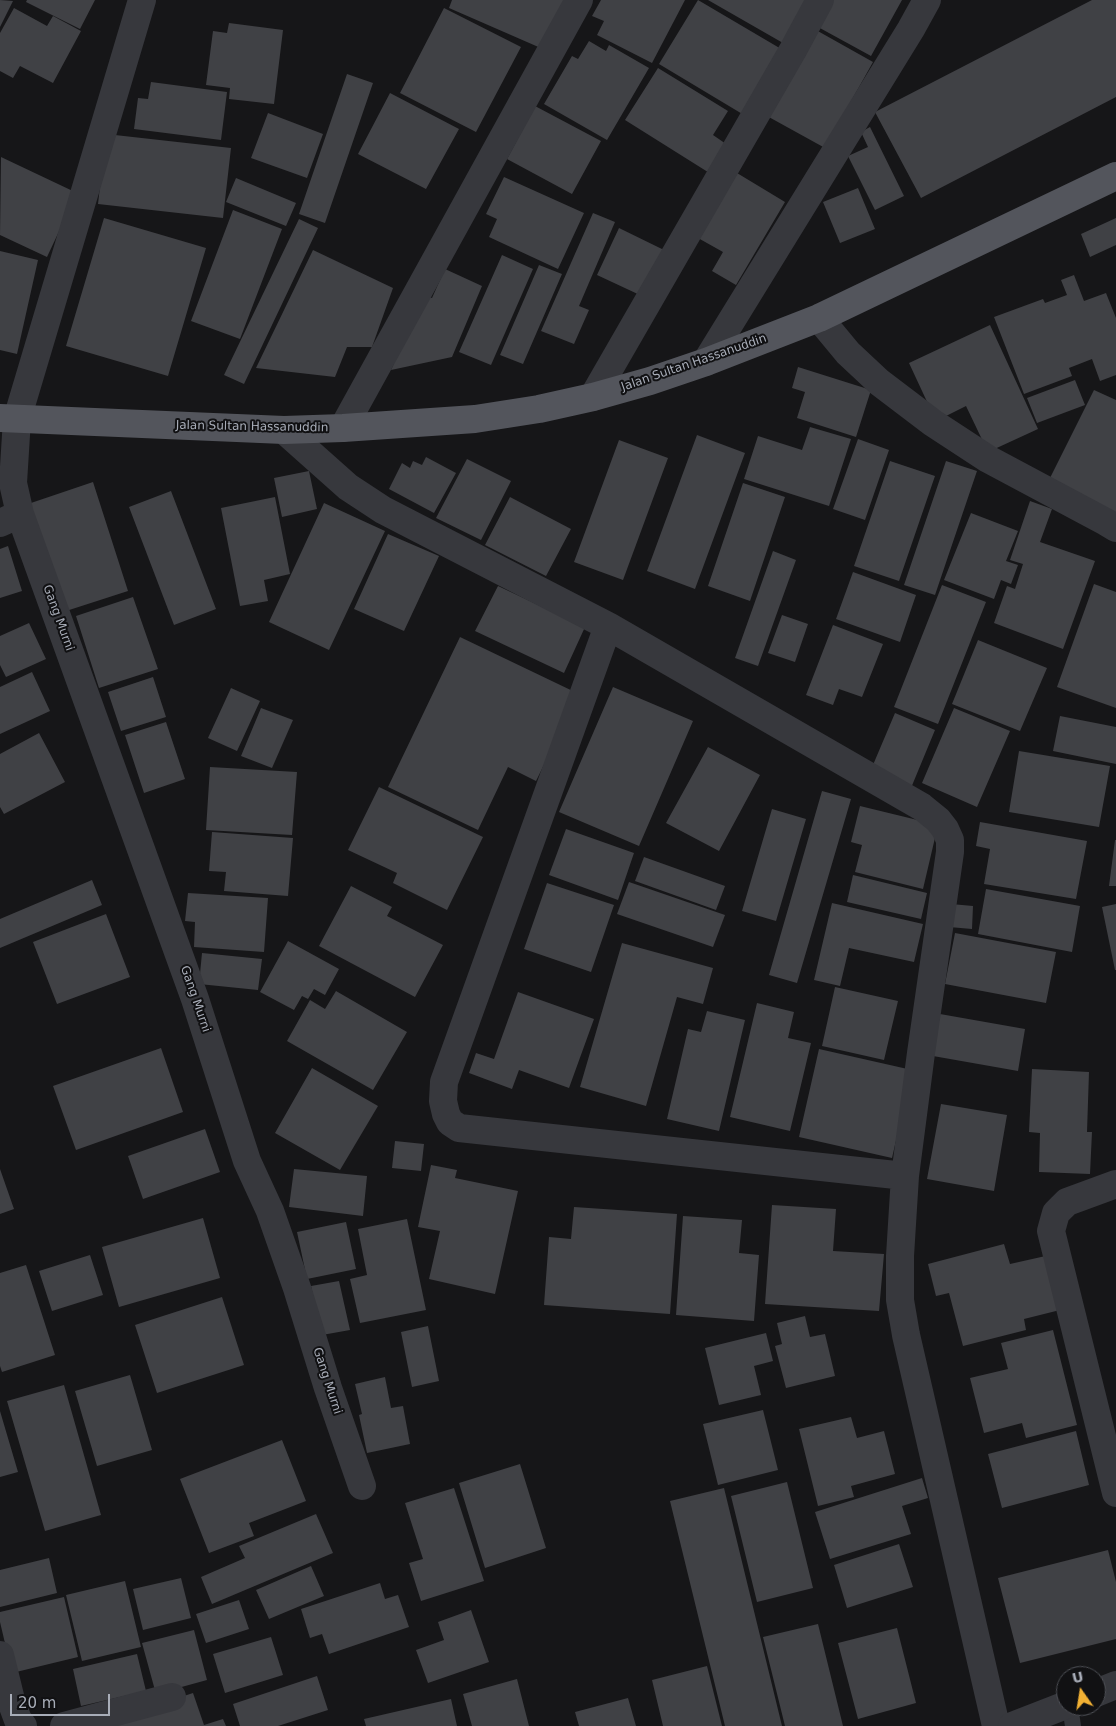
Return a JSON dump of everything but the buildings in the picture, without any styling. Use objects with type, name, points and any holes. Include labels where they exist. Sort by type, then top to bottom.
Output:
[{"type":"main road","name":"Jalan Sultan Hassanuddin","points":[[9,418],[284,430],[474,419],[539,409],[593,397],[650,381],[706,362],[818,318],[1116,176]]},
{"type":"street","name":"Gang Murni","points":[[142,0],[9,418],[13,483],[10,519],[195,999],[247,1162],[270,1211],[298,1288],[328,1388],[362,1486]]},
{"type":"street","points":[[343,428],[579,0]]},
{"type":"street","points":[[593,397],[820,0]]},
{"type":"street","points":[[706,362],[927,0]]},
{"type":"street","points":[[818,318],[848,354],[933,423],[988,459],[1116,528]]},
{"type":"street","points":[[284,430],[348,487],[383,510],[608,626],[922,807],[938,820],[945,829],[950,840],[950,852],[905,1176],[900,1256],[900,1300],[908,1345],[996,1726]]},
{"type":"street","points":[[608,626],[444,1082],[443,1101],[450,1122],[459,1128],[905,1176]]},
{"type":"street","points":[[1116,1184],[1067,1202],[1056,1213],[1051,1231],[1116,1492]]},
{"type":"street","points":[[0,1655],[12,1704],[18,1720],[23,1726]]},
{"type":"street","points":[[64,1726],[172,1698]]},
{"type":"street","points":[[1012,1726],[1056,1709]]}]
